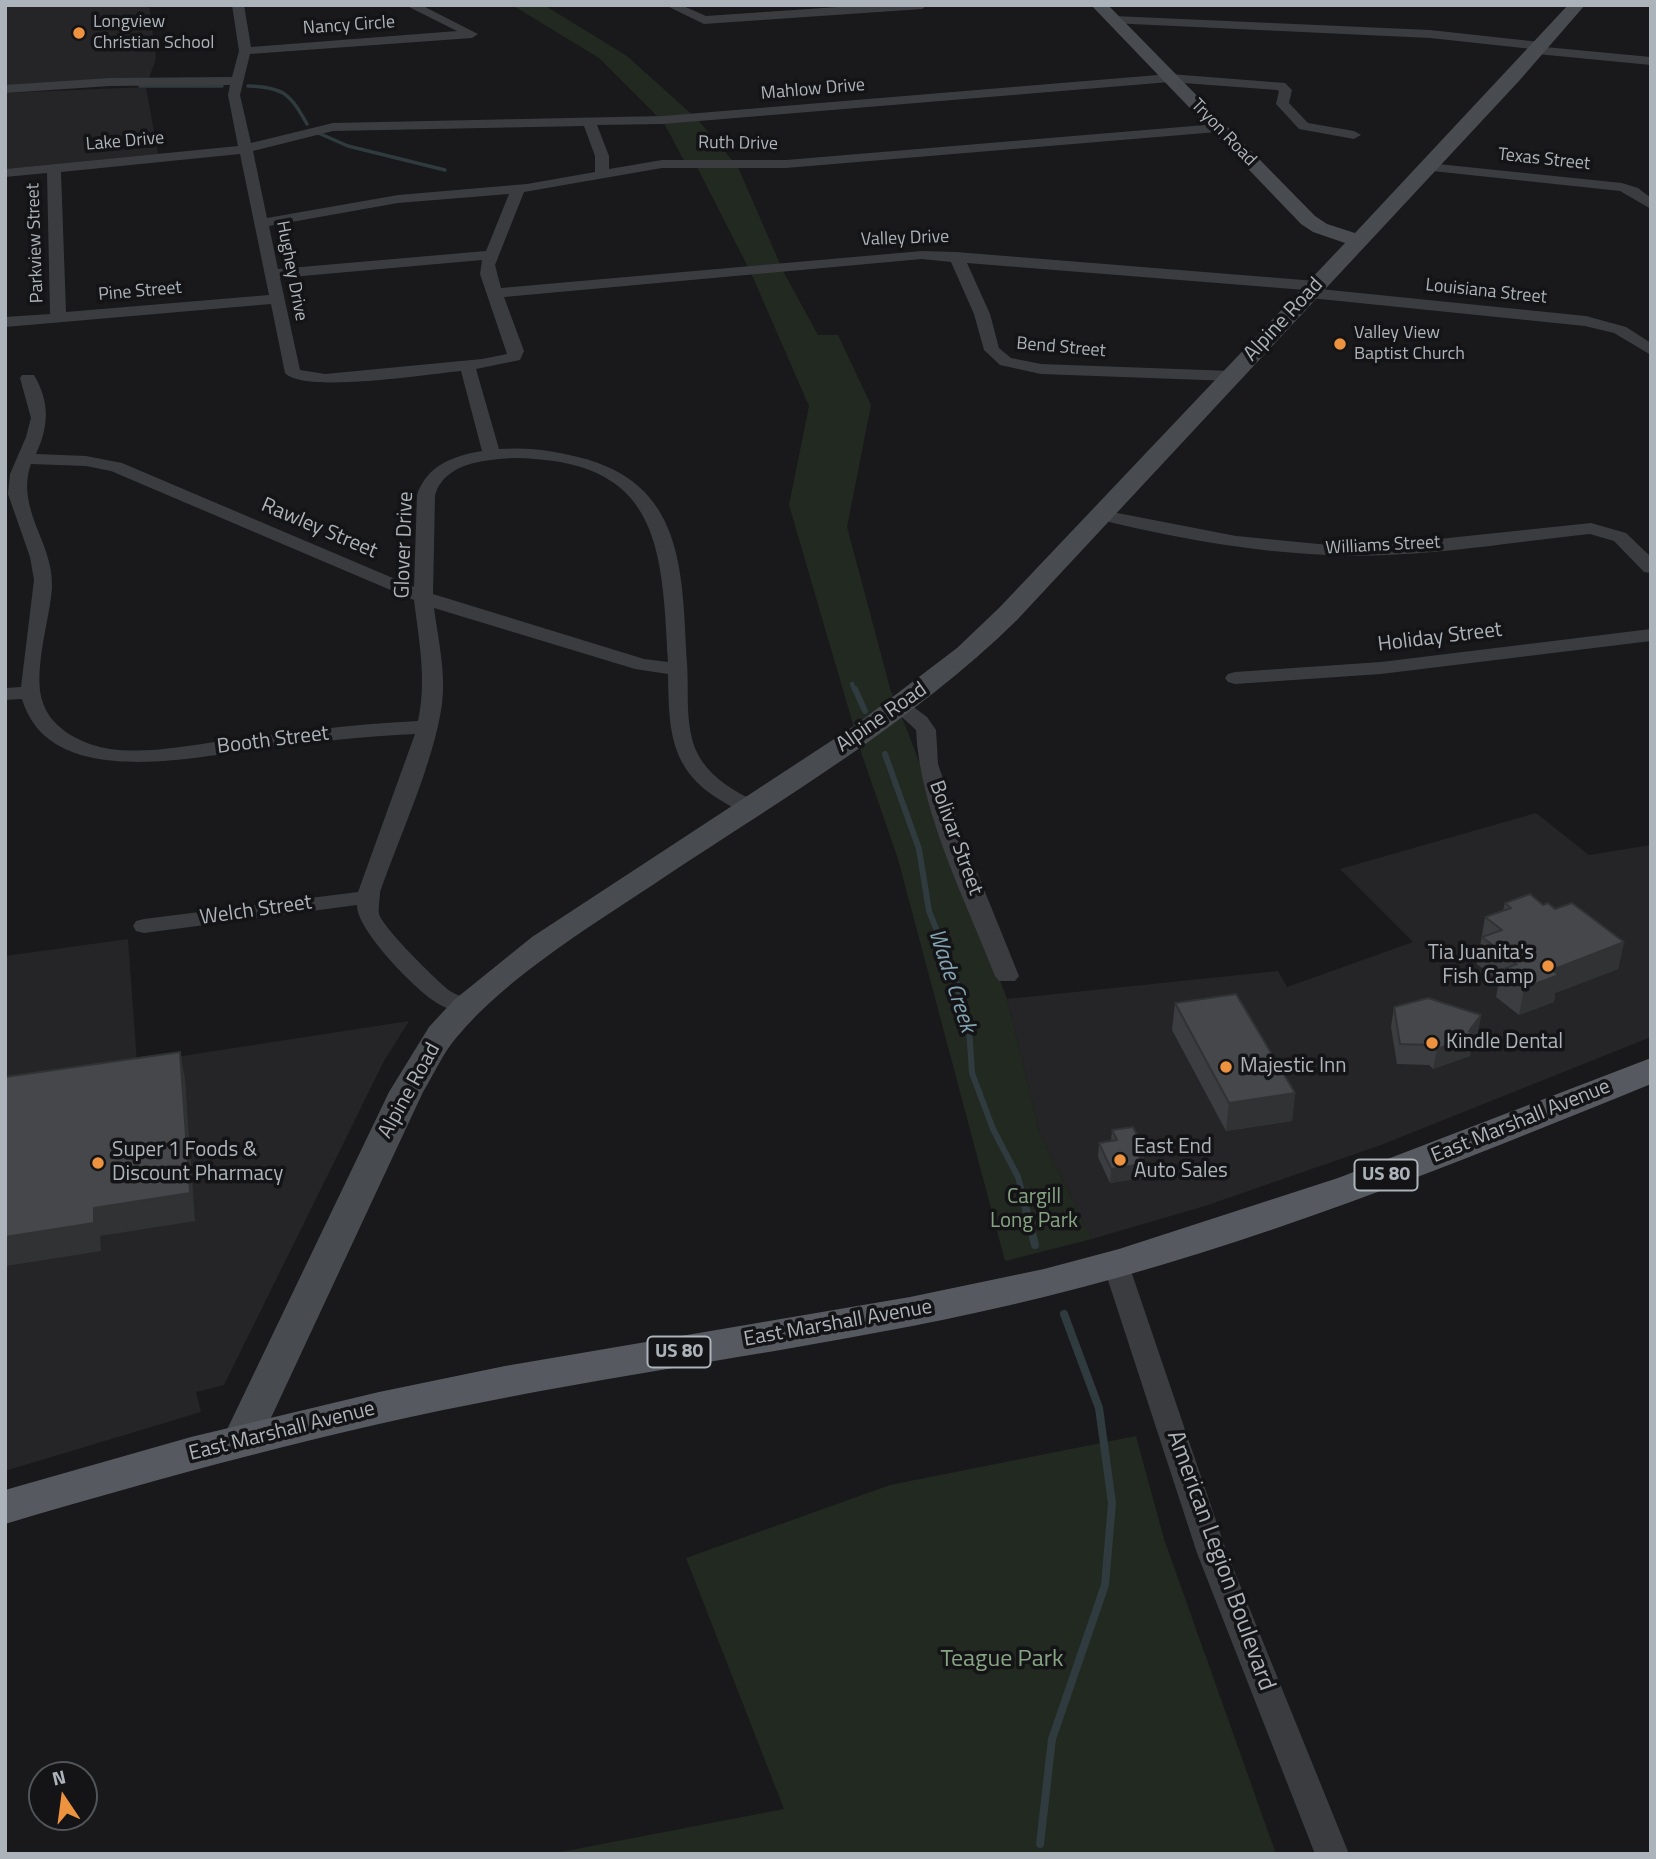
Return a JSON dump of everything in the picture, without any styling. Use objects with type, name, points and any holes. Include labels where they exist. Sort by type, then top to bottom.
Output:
[{"type":"main road","name":"Tryon Road","points":[[1099,5],[1303,215],[1320,228],[1359,241]]},
{"type":"main road","name":"Alpine Road","points":[[242,1440],[406,1092],[435,1043],[466,1007],[543,944],[901,707],[996,627],[1385,214],[1577,5]]},
{"type":"main road","points":[[1303,215],[1339,222],[1385,214]]},
{"type":"main road","name":"East Marshall Avenue","points":[[5,1507],[242,1440],[480,1387],[961,1301],[1116,1265],[1306,1206],[1651,1070]]},
{"type":"street","name":"Hughey Drive","points":[[238,5],[244,51],[234,93],[263,223],[291,371],[301,377],[318,379],[503,361],[516,355],[495,293]]},
{"type":"street","name":"Nancy Circle","points":[[244,51],[472,34],[411,5]]},
{"type":"street","points":[[671,5],[704,20],[808,9],[922,5]]},
{"type":"street","points":[[1114,20],[1437,34],[1651,61]]},
{"type":"street","name":"Mahlow Drive","points":[[247,149],[326,128],[687,118],[1170,78],[1280,86],[1286,90],[1282,100],[1284,107],[1304,126],[1354,135]]},
{"type":"street","points":[[5,89],[110,82],[236,80]]},
{"type":"street","points":[[589,122],[603,156],[602,174]]},
{"type":"street","name":"Ruth Drive","points":[[263,223],[413,197],[518,189],[662,164],[786,164],[1217,128]]},
{"type":"street","name":"Lake Drive","points":[[5,173],[247,149]]},
{"type":"street","name":"Parkview Street","points":[[54,167],[58,318]]},
{"type":"street","name":"Texas Street","points":[[1428,167],[1625,188],[1651,205]]},
{"type":"street","points":[[495,293],[488,274],[491,255],[518,189]]},
{"type":"street","points":[[272,274],[491,255]]},
{"type":"street","name":"Valley Drive","points":[[495,293],[907,256],[956,256],[1313,289]]},
{"type":"street","name":"Bend Street","points":[[956,256],[982,314],[990,346],[998,357],[1006,362],[1041,369],[1232,376]]},
{"type":"street","name":"Louisiana Street","points":[[1313,289],[1586,321],[1620,330],[1651,351]]},
{"type":"street","name":"Pine Street","points":[[5,322],[277,299]]},
{"type":"street","points":[[467,365],[492,455]]},
{"type":"street","points":[[5,694],[30,692],[43,576],[40,556],[18,496],[19,473],[39,419],[28,378]]},
{"type":"street","name":"Glover Drive","points":[[368,897],[427,727],[434,685],[423,598],[429,485],[436,476],[452,466],[492,455],[533,454],[570,460],[611,474],[639,494],[647,505],[669,560],[680,723],[688,753],[699,772],[714,787],[750,807]]},
{"type":"street","name":"Rawley Street","points":[[24,459],[86,461],[116,467],[423,598],[642,665],[678,669]]},
{"type":"street","name":"Williams Street","points":[[1102,514],[1236,541],[1329,550],[1401,548],[1591,528],[1620,537],[1648,563]]},
{"type":"street","name":"Holiday Street","points":[[1235,678],[1381,668],[1651,635]]},
{"type":"street","name":"Booth Street","points":[[30,692],[37,710],[59,735],[81,748],[119,755],[166,754],[359,731],[427,727]]},
{"type":"street","name":"Bolivar Street","points":[[901,707],[920,721],[926,730],[928,764],[947,823],[1007,976]]},
{"type":"street","points":[[368,897],[368,914],[378,932],[432,988],[444,998],[466,1007]]},
{"type":"street","name":"Welch Street","points":[[144,926],[368,897]]},
{"type":"street","name":"American Legion Boulevard","points":[[1116,1265],[1216,1562],[1332,1854]]},
{"type":"shaded area","name":"Longview Christian School","points":[[149,5],[156,59],[149,78],[5,86],[5,7]]},
{"type":"shaded area","name":"Longview Christian School","points":[[146,87],[158,154],[5,169],[5,93]]},
{"type":"shaded area","points":[[1536,813],[1589,855],[1651,845],[1651,1037],[1381,1145],[1205,1206],[1092,1239],[1040,1134],[1007,999],[1278,971],[1287,987],[1413,942],[1340,869]]},
{"type":"shaded area","points":[[128,939],[137,1063],[409,1021],[384,1061],[224,1385],[196,1392],[201,1412],[5,1471],[5,956]]},
{"type":"green space","name":"Cargill Long Park","points":[[512,5],[544,5],[627,56],[698,120],[738,167],[783,271],[818,335],[838,335],[871,405],[847,527],[890,688],[1007,999],[1040,1134],[1092,1239],[1005,1261],[898,859],[862,755],[789,505],[809,406],[751,273],[697,167],[683,159],[664,123],[599,58]]},
{"type":"green space","name":"Teague Park","points":[[1136,1436],[1164,1539],[1276,1854],[550,1854],[784,1809],[686,1558],[890,1485]]},
{"type":"building","points":[[1530,894],[1543,905],[1548,903],[1555,909],[1572,903],[1624,942],[1552,970],[1559,975],[1524,988],[1501,970],[1517,964],[1482,937],[1502,930],[1485,917],[1511,908],[1505,903]]},
{"type":"building","points":[[1236,994],[1295,1093],[1229,1103],[1175,1003]]},
{"type":"building","points":[[1428,998],[1481,1015],[1469,1031],[1474,1035],[1437,1049],[1432,1045],[1400,1044],[1394,1007]]},
{"type":"building","name":"Super 1 Foods & Discount Pharmacy","points":[[180,1052],[190,1193],[94,1208],[94,1223],[5,1237],[5,1077]]},
{"type":"building","points":[[1133,1127],[1144,1149],[1137,1150],[1143,1164],[1111,1169],[1099,1143],[1117,1140],[1112,1130]]},
{"type":"waterway","points":[[140,86],[222,86]]},
{"type":"waterway","points":[[248,86],[270,88],[285,94],[307,124]]},
{"type":"waterway","points":[[316,132],[348,146],[445,170]]},
{"type":"waterway","name":"Wade Creek","points":[[852,684],[855,691]]},
{"type":"waterway","name":"Wade Creek","points":[[855,689],[865,711]]},
{"type":"waterway","name":"Wade Creek","points":[[885,754],[919,849],[929,911],[954,974],[969,1028],[972,1073],[993,1129],[1018,1177],[1024,1199]]},
{"type":"waterway","name":"Wade Creek","points":[[1023,1197],[1035,1245]]},
{"type":"waterway","name":"Wade Creek","points":[[1040,1844],[1052,1739],[1105,1585],[1112,1503],[1099,1408],[1064,1314]]},
{"type":"place","name":"Longview Christian School","points":[[79,33]]},
{"type":"place","name":"Valley View Baptist Church","points":[[1340,344]]},
{"type":"place","name":"Tia Juanita's Fish Camp","points":[[1548,966]]},
{"type":"place","name":"Kindle Dental","points":[[1432,1043]]},
{"type":"place","name":"Majestic Inn","points":[[1226,1067]]},
{"type":"place","name":"East End Auto Sales","points":[[1120,1160]]},
{"type":"place","name":"Super 1 Foods & Discount Pharmacy","points":[[98,1163]]}]
